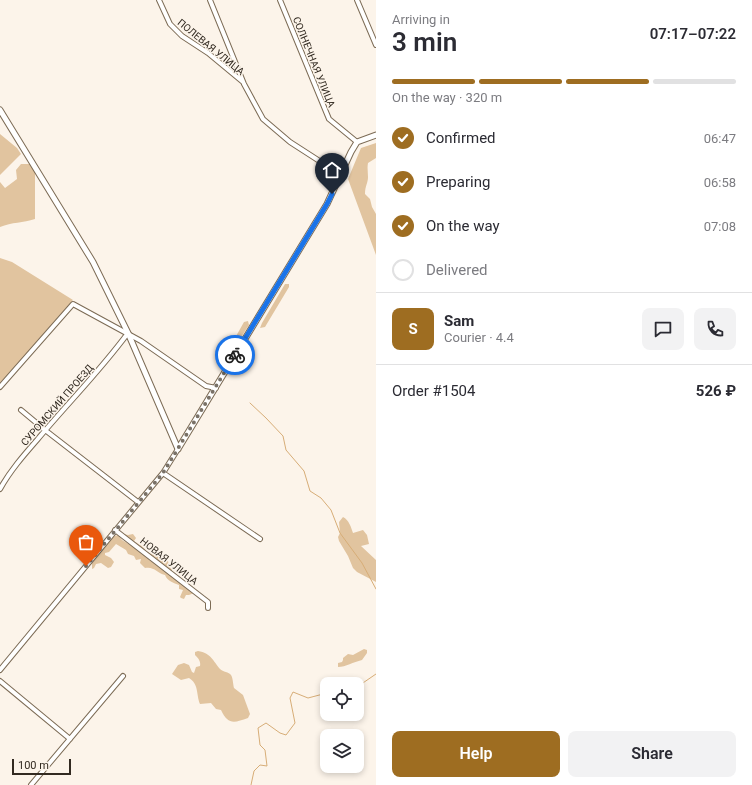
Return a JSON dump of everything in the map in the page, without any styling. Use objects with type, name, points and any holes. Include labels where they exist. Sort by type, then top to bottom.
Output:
[{"type":"street","name":"ПОЛЕВАЯ УЛИЦА","points":[[159,0],[170,24],[178,32],[208,53],[244,84]]},
{"type":"street","points":[[210,0],[244,84],[263,119],[290,142],[321,162],[344,170]]},
{"type":"street","name":"СОЛНЕЧНАЯ УЛИЦА","points":[[280,0],[329,119],[357,142]]},
{"type":"street","points":[[357,0],[376,45]]},
{"type":"street","points":[[0,110],[93,262],[128,333],[178,449]]},
{"type":"street","points":[[0,670],[163,473],[327,204],[357,142],[376,135]]},
{"type":"street","points":[[0,387],[73,304],[128,333],[206,386],[216,388]]},
{"type":"street","name":"СУРОМСКИЙ ПРОЕЗД","points":[[0,489],[7,475],[110,357],[128,333]]},
{"type":"street","points":[[21,410],[138,502]]},
{"type":"street","points":[[163,473],[260,538]]},
{"type":"street","name":"НОВАЯ УЛИЦА","points":[[115,530],[208,602],[208,608]]},
{"type":"street","points":[[31,785],[123,676]]},
{"type":"street","points":[[0,681],[70,739]]},
{"type":"shaded area","points":[[0,134],[17,148],[21,154],[0,175]]},
{"type":"shaded area","points":[[376,143],[376,158],[368,163],[368,179],[365,194],[370,199],[376,214],[376,255],[348,179],[361,148]]},
{"type":"shaded area","points":[[21,164],[31,164],[35,172],[35,219],[0,227],[0,182],[5,188],[17,179],[16,170]]},
{"type":"shaded area","points":[[0,258],[12,262],[73,300],[0,384]]},
{"type":"shaded area","points":[[285,284],[289,284],[289,287],[265,327],[260,328],[262,323]]},
{"type":"shaded area","points":[[248,321],[249,325],[227,357],[226,354],[244,322]]},
{"type":"shaded area","points":[[343,517],[351,526],[353,533],[363,530],[367,535],[369,544],[361,546],[376,560],[376,582],[357,572],[353,568],[339,541],[339,522]]},
{"type":"shaded area","points":[[133,534],[136,538],[134,541],[143,547],[147,552],[168,561],[169,567],[172,571],[171,572],[122,535]]},
{"type":"shaded area","points":[[118,535],[122,540],[135,548],[194,593],[186,595],[184,599],[181,598],[180,597],[183,590],[179,589],[179,585],[171,582],[165,575],[153,569],[145,568],[140,563],[141,559],[136,560],[134,556],[128,554],[126,550],[116,544],[109,552],[105,553],[105,555],[111,558],[114,562],[111,567],[108,568],[101,563],[96,564],[92,569],[92,563],[112,537]]},
{"type":"shaded area","points":[[364,649],[367,650],[367,653],[362,660],[338,667],[338,663],[342,662],[343,658],[348,654],[353,655]]},
{"type":"shaded area","points":[[198,651],[209,655],[220,669],[231,675],[234,688],[243,695],[250,714],[248,718],[232,722],[226,718],[221,710],[216,709],[211,703],[200,704],[196,686],[192,680],[189,678],[181,680],[172,674],[178,665],[184,663],[189,665],[194,673],[196,667],[200,666],[200,661],[195,655],[195,652]]},
{"type":"waterway","points":[[250,403],[283,436],[286,450],[304,471],[310,491],[321,498],[331,510],[340,533],[362,563],[376,589]]},
{"type":"waterway","points":[[364,682],[376,674]]},
{"type":"waterway","points":[[251,785],[254,771],[260,765],[267,766],[265,750],[260,745],[258,728],[266,723],[280,733],[286,735],[295,723],[290,698],[293,692],[308,698],[320,695]]},
{"type":"way so far","points":[[86,566],[163,473],[235,355]]},
{"type":"route","points":[[235,355],[332,194]]}]
